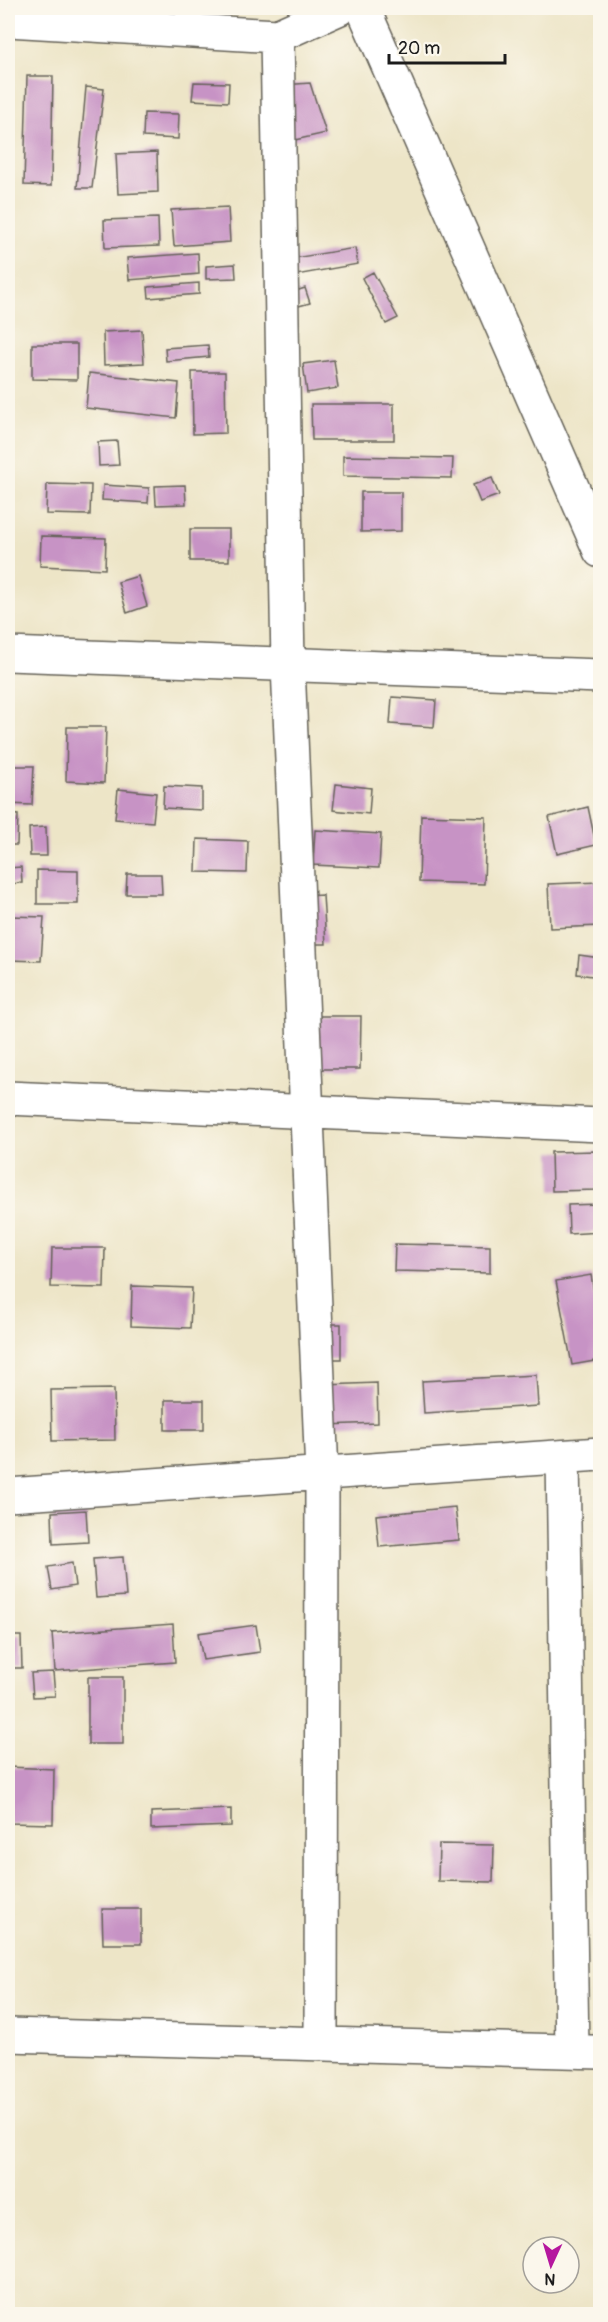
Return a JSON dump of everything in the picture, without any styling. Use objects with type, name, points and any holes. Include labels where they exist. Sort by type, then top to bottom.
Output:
[{"type":"street","points":[[8,20],[277,36],[340,8]]},
{"type":"street","points":[[363,8],[592,510],[600,551]]},
{"type":"street","points":[[277,36],[288,665],[322,1474],[321,2044]]},
{"type":"street","points":[[8,654],[600,676]]},
{"type":"street","points":[[8,1098],[600,1125]]},
{"type":"street","points":[[8,1495],[600,1454]]},
{"type":"street","points":[[8,2035],[586,2051],[563,1457]]},
{"type":"building","points":[[27,76],[53,76],[51,186],[24,185]]},
{"type":"building","points":[[194,82],[229,83],[228,102],[192,100]]},
{"type":"building","points":[[310,83],[326,133],[286,142],[283,85]]},
{"type":"building","points":[[86,87],[104,89],[92,188],[77,188]]},
{"type":"building","points":[[144,113],[179,114],[178,139],[143,137]]},
{"type":"building","points":[[157,152],[158,192],[118,194],[116,154]]},
{"type":"building","points":[[228,207],[230,242],[174,246],[171,210]]},
{"type":"building","points":[[158,218],[159,246],[105,248],[104,220]]},
{"type":"building","points":[[355,248],[358,264],[291,276],[288,259]]},
{"type":"building","points":[[198,253],[199,274],[129,280],[127,258]]},
{"type":"building","points":[[235,264],[236,278],[206,279],[206,266]]},
{"type":"building","points":[[373,272],[398,318],[386,324],[362,278]]},
{"type":"building","points":[[199,283],[199,294],[149,298],[148,287]]},
{"type":"building","points":[[305,288],[310,303],[295,307],[290,293]]},
{"type":"building","points":[[142,330],[144,363],[104,365],[103,332]]},
{"type":"building","points":[[32,344],[77,344],[77,380],[32,379]]},
{"type":"building","points":[[208,345],[209,357],[166,361],[165,348]]},
{"type":"building","points":[[334,360],[338,388],[307,393],[303,364]]},
{"type":"building","points":[[192,372],[225,372],[226,433],[193,434]]},
{"type":"building","points":[[89,373],[179,383],[176,418],[86,408]]},
{"type":"building","points":[[311,404],[394,404],[394,440],[312,440]]},
{"type":"building","points":[[117,441],[119,465],[99,466],[98,442]]},
{"type":"building","points":[[343,456],[453,458],[452,478],[343,476]]},
{"type":"building","points":[[492,478],[499,495],[480,502],[473,485]]},
{"type":"building","points":[[47,484],[91,485],[90,515],[46,514]]},
{"type":"building","points":[[103,485],[149,488],[148,503],[102,500]]},
{"type":"building","points":[[185,485],[186,504],[156,505],[155,486]]},
{"type":"building","points":[[361,492],[401,492],[401,531],[361,532]]},
{"type":"building","points":[[190,529],[229,529],[229,561],[190,561]]},
{"type":"building","points":[[41,536],[106,538],[105,569],[40,566]]},
{"type":"building","points":[[138,576],[147,606],[127,613],[118,582]]},
{"type":"building","points":[[392,697],[436,700],[434,727],[390,724]]},
{"type":"building","points":[[67,727],[106,727],[104,783],[66,781]]},
{"type":"building","points":[[8,766],[34,766],[32,805],[8,804]]},
{"type":"building","points":[[336,784],[371,788],[369,814],[333,810]]},
{"type":"building","points":[[164,786],[202,788],[202,810],[163,808]]},
{"type":"building","points":[[118,789],[156,793],[153,822],[115,819]]},
{"type":"building","points":[[588,807],[596,845],[557,854],[549,817]]},
{"type":"building","points":[[8,814],[18,815],[17,845],[8,845]]},
{"type":"building","points":[[421,815],[486,817],[484,884],[419,882]]},
{"type":"building","points":[[46,827],[47,856],[30,856],[29,828]]},
{"type":"building","points":[[315,830],[381,834],[379,868],[313,865]]},
{"type":"building","points":[[197,839],[248,841],[247,873],[196,872]]},
{"type":"building","points":[[21,867],[22,883],[8,884],[8,868]]},
{"type":"building","points":[[37,870],[78,871],[78,904],[37,904]]},
{"type":"building","points":[[127,874],[161,874],[162,894],[126,894]]},
{"type":"building","points":[[600,882],[600,926],[550,928],[548,884]]},
{"type":"building","points":[[323,895],[326,944],[309,944],[306,896]]},
{"type":"building","points":[[10,916],[44,917],[41,961],[8,960]]},
{"type":"building","points":[[579,955],[600,958],[600,977],[577,974]]},
{"type":"building","points":[[315,1016],[361,1016],[360,1069],[313,1069]]},
{"type":"building","points":[[598,1151],[599,1190],[552,1191],[551,1152]]},
{"type":"building","points":[[600,1204],[600,1232],[569,1234],[568,1205]]},
{"type":"building","points":[[395,1244],[490,1246],[490,1273],[394,1271]]},
{"type":"building","points":[[52,1248],[105,1248],[104,1288],[51,1287]]},
{"type":"building","points":[[591,1275],[600,1326],[600,1360],[572,1365],[556,1281]]},
{"type":"building","points":[[132,1286],[192,1288],[190,1328],[131,1326]]},
{"type":"building","points":[[321,1324],[341,1324],[341,1359],[321,1359]]},
{"type":"building","points":[[536,1375],[538,1406],[424,1413],[422,1381]]},
{"type":"building","points":[[377,1383],[378,1423],[327,1425],[325,1385]]},
{"type":"building","points":[[114,1389],[115,1440],[52,1441],[51,1390]]},
{"type":"building","points":[[165,1400],[204,1400],[204,1430],[165,1430]]},
{"type":"building","points":[[455,1507],[459,1540],[379,1547],[376,1515]]},
{"type":"building","points":[[86,1510],[88,1542],[53,1544],[52,1512]]},
{"type":"building","points":[[123,1557],[126,1596],[96,1598],[93,1559]]},
{"type":"building","points":[[72,1563],[75,1586],[52,1590],[48,1567]]},
{"type":"building","points":[[173,1624],[175,1662],[55,1671],[52,1633]]},
{"type":"building","points":[[256,1625],[260,1652],[203,1660],[198,1633]]},
{"type":"building","points":[[8,1636],[21,1636],[22,1668],[8,1668]]},
{"type":"building","points":[[53,1672],[55,1696],[33,1697],[31,1673]]},
{"type":"building","points":[[88,1677],[123,1677],[123,1744],[88,1744]]},
{"type":"building","points":[[8,1767],[54,1769],[53,1824],[8,1823]]},
{"type":"building","points":[[231,1809],[231,1826],[151,1829],[151,1812]]},
{"type":"building","points":[[439,1844],[494,1845],[493,1882],[438,1881]]},
{"type":"building","points":[[102,1909],[141,1909],[141,1944],[103,1944]]}]
